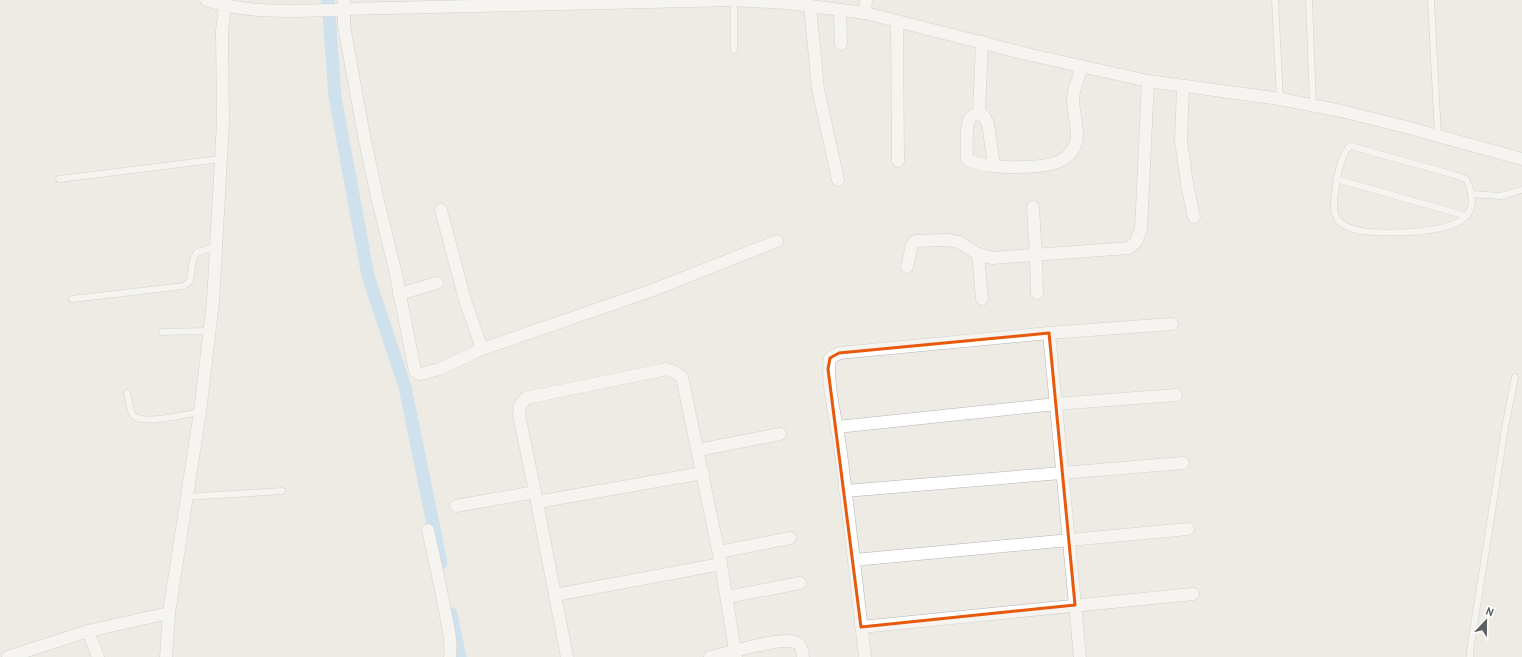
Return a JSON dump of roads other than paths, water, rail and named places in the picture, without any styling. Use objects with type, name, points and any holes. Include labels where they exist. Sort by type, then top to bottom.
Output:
[{"type":"street","points":[[206,0],[225,6],[265,11],[322,10],[342,6],[734,0],[787,3],[865,13],[1148,81],[1313,105],[1402,126],[1522,159]]},
{"type":"street","points":[[865,13],[866,0]]},
{"type":"street","points":[[166,657],[170,613],[200,412],[213,302],[223,122],[222,31],[225,6]]},
{"type":"street","points":[[342,6],[344,26],[364,136],[395,270],[415,371],[420,374],[440,369],[482,349],[653,290],[777,241]]},
{"type":"street","points":[[810,6],[818,89],[838,180]]},
{"type":"street","points":[[840,10],[841,44]]},
{"type":"street","points":[[897,21],[898,161]]},
{"type":"street","points":[[979,113],[982,42]]},
{"type":"street","points":[[979,113],[970,119],[968,127],[967,158],[975,163],[1015,168],[1050,166],[1063,160],[1074,149],[1077,136],[1073,96],[1082,66]]},
{"type":"street","points":[[907,268],[912,245],[915,241],[920,240],[947,240],[959,242],[978,254],[992,258],[1036,256],[1129,248],[1136,242],[1141,229],[1148,81]]},
{"type":"street","points":[[1183,87],[1181,140],[1187,184],[1194,216]]},
{"type":"street","points":[[979,113],[984,116],[988,124],[994,165]]},
{"type":"street","points":[[1033,207],[1037,293]]},
{"type":"street","points":[[441,210],[465,300],[482,349]]},
{"type":"street","points":[[978,254],[982,298]]},
{"type":"street","points":[[399,294],[437,283]]},
{"type":"street","points":[[865,657],[846,491],[828,369],[830,358],[839,353],[1049,333],[1172,324]]},
{"type":"street","points":[[1049,333],[1080,657]]},
{"type":"street","points":[[567,657],[519,415],[520,405],[526,398],[667,369],[676,372],[682,377],[722,564],[736,654]]},
{"type":"street","points":[[837,426],[1056,404],[1176,395]]},
{"type":"street","points":[[698,450],[780,434]]},
{"type":"street","points":[[846,491],[1183,462]]},
{"type":"street","points":[[456,506],[536,497],[703,473]]},
{"type":"street","points":[[854,560],[1188,529]]},
{"type":"street","points":[[428,530],[449,630],[451,651],[450,657]]},
{"type":"street","points":[[719,552],[790,538]]},
{"type":"street","points":[[555,595],[722,564]]},
{"type":"street","points":[[727,597],[800,583]]},
{"type":"street","points":[[861,627],[1193,594]]},
{"type":"street","points":[[8,657],[88,631],[170,613]]},
{"type":"street","points":[[88,631],[98,657]]},
{"type":"street","points":[[710,657],[736,654],[772,643],[790,641],[796,642],[801,647],[803,657]]},
{"type":"lane","points":[[734,0],[734,50]]},
{"type":"lane","points":[[1275,0],[1280,99]]},
{"type":"lane","points":[[1309,0],[1313,105]]},
{"type":"lane","points":[[1431,0],[1438,136]]},
{"type":"lane","points":[[1350,146],[1455,174],[1466,179],[1470,186],[1470,210],[1467,216],[1453,226],[1431,231],[1379,233],[1352,228],[1338,220],[1334,209],[1336,179],[1347,148],[1350,146]]},
{"type":"lane","points":[[59,179],[221,159]]},
{"type":"lane","points":[[1336,179],[1467,216]]},
{"type":"lane","points":[[1471,194],[1501,196],[1522,190]]},
{"type":"lane","points":[[72,299],[184,286],[190,281],[193,260],[197,252],[215,247]]},
{"type":"lane","points":[[162,332],[209,331]]},
{"type":"lane","points":[[1470,657],[1500,458],[1515,377]]},
{"type":"lane","points":[[127,393],[133,414],[136,418],[152,420],[200,412]]},
{"type":"lane","points":[[186,498],[282,491]]},
{"type":"waterway","points":[[328,0],[335,97],[368,276],[405,387],[441,563]]},
{"type":"waterway","points":[[451,614],[460,657]]}]
